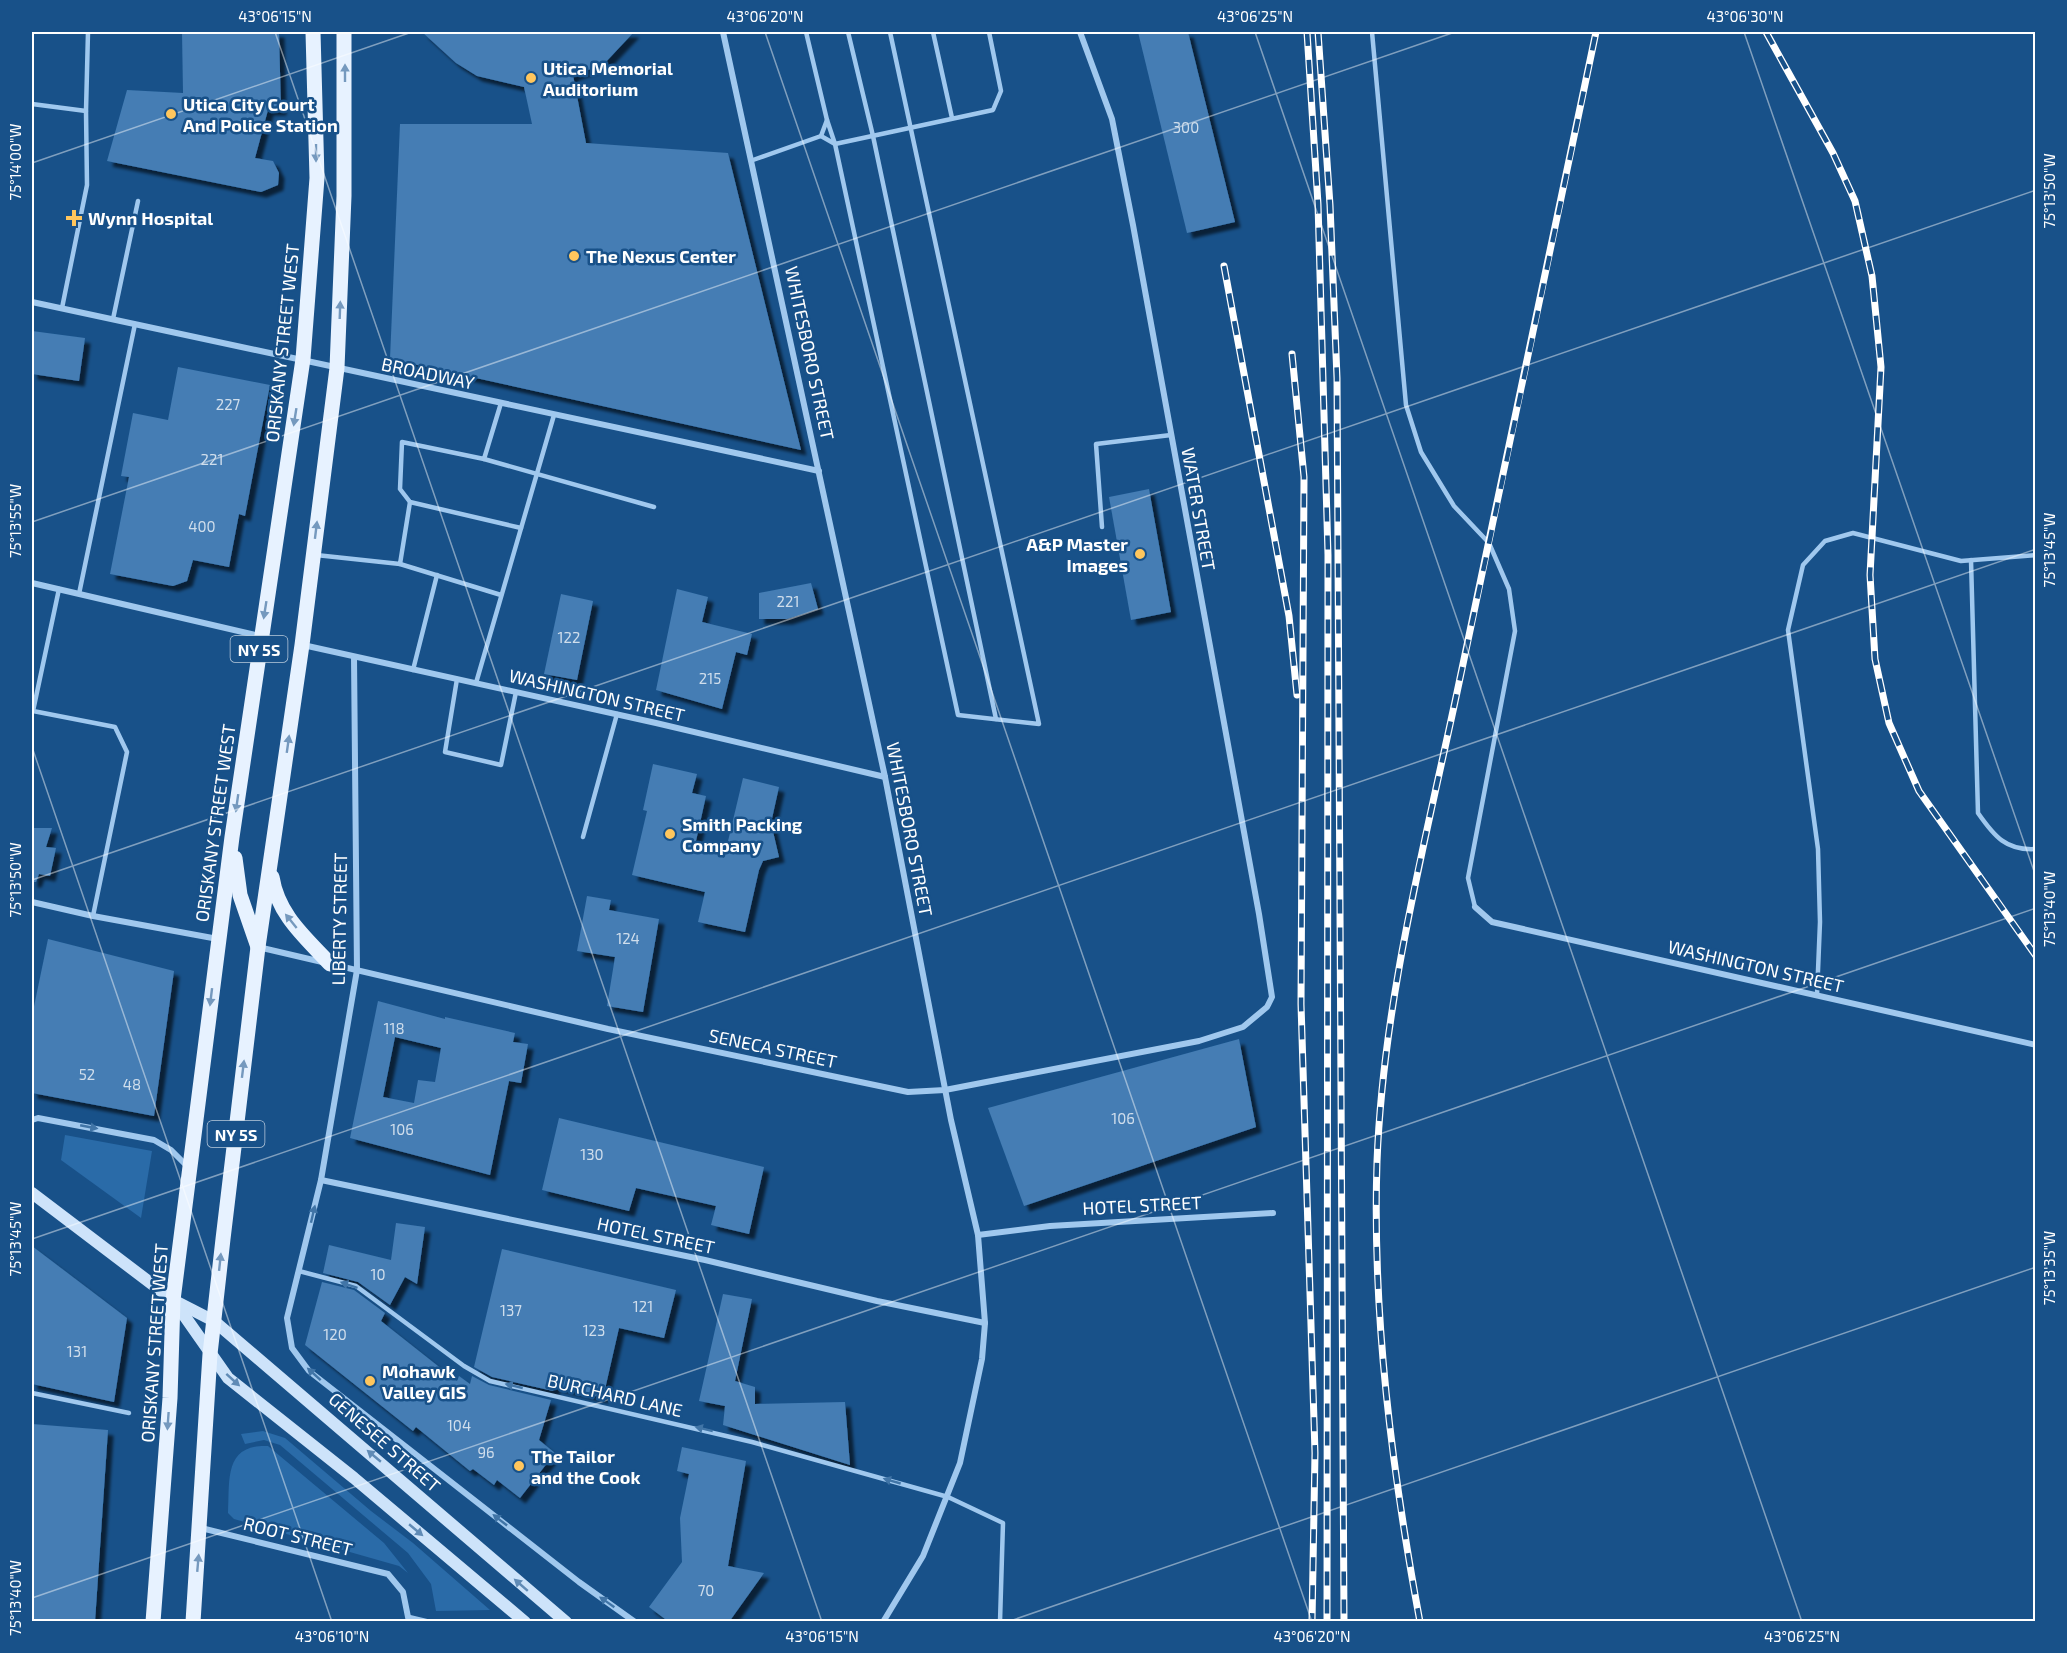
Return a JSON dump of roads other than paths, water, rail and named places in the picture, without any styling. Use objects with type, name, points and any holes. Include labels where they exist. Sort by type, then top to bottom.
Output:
[{"type":"main road","name":"ORISKANY STREET WEST","points":[[153,1622],[170,1398],[173,1300],[232,837],[303,359],[317,178],[313,32]]},
{"type":"main road","name":"NY 5S","points":[[193,1622],[201,1528],[210,1354],[258,947],[302,645],[337,368],[344,196],[344,32]]},
{"type":"main road","points":[[232,837],[240,895],[258,947]]},
{"type":"main road","points":[[270,864],[275,894],[286,918],[330,964]]},
{"type":"main road","name":"GENESEE STREET","points":[[32,1193],[173,1300],[214,1320],[566,1622]]},
{"type":"main road","name":"GENESEE STREET","points":[[173,1300],[228,1378],[345,1471],[525,1622]]},
{"type":"street","name":"WHITESBORO STREET","points":[[723,32],[753,160],[885,777],[945,1090],[978,1235],[985,1323],[982,1359],[960,1464],[923,1556],[883,1622]]},
{"type":"street","name":"WATER STREET","points":[[1080,32],[1113,119],[1272,997]]},
{"type":"street","name":"BROADWAY","points":[[32,302],[303,359],[554,416],[819,471]]},
{"type":"street","points":[[32,583],[261,636]]},
{"type":"street","name":"WASHINGTON STREET","points":[[302,645],[617,714],[885,777]]},
{"type":"street","name":"LIBERTY STREET","points":[[354,657],[357,970],[321,1179],[287,1318],[292,1348],[309,1371],[579,1582],[635,1622]]},
{"type":"street","points":[[32,902],[93,916],[218,939]]},
{"type":"street","name":"WASHINGTON STREET","points":[[1475,907],[1492,922],[2036,1045]]},
{"type":"street","name":"SENECA STREET","points":[[258,947],[608,1029],[908,1092],[945,1090],[1199,1041],[1243,1027],[1267,1007],[1272,997]]},
{"type":"street","points":[[32,1120],[38,1118],[154,1140],[171,1150],[191,1170]]},
{"type":"street","name":"HOTEL STREET","points":[[321,1179],[705,1260],[877,1301],[985,1323]]},
{"type":"street","name":"HOTEL STREET","points":[[978,1235],[1050,1226],[1273,1213]]},
{"type":"street","name":"ROOT STREET","points":[[201,1528],[388,1574],[403,1592],[409,1619]]},
{"type":"lane","points":[[62,308],[87,184],[88,32]]},
{"type":"lane","points":[[806,32],[835,144],[958,715],[1039,724],[890,32]]},
{"type":"lane","points":[[848,32],[873,136],[996,719]]},
{"type":"lane","points":[[933,32],[952,118]]},
{"type":"lane","points":[[753,160],[821,136],[835,144],[993,110],[1001,91],[989,32]]},
{"type":"lane","points":[[1372,32],[1406,405],[1420,453],[1454,506],[1489,543],[1509,590],[1515,631],[1468,878],[1475,907]]},
{"type":"lane","points":[[32,104],[86,111]]},
{"type":"lane","points":[[821,136],[827,120]]},
{"type":"lane","points":[[113,319],[138,201]]},
{"type":"lane","points":[[79,594],[135,324]]},
{"type":"lane","points":[[484,459],[501,403]]},
{"type":"lane","points":[[476,683],[554,416]]},
{"type":"lane","points":[[1102,527],[1096,444],[1171,435]]},
{"type":"lane","points":[[521,528],[410,502],[400,489],[402,442],[484,459],[654,507]]},
{"type":"lane","points":[[400,564],[410,502]]},
{"type":"lane","points":[[1817,995],[1820,922],[1818,849],[1788,630],[1803,565],[1825,541],[1853,533],[1961,561],[2036,555]]},
{"type":"lane","points":[[313,555],[400,564],[501,595]]},
{"type":"lane","points":[[1971,560],[1978,813],[1992,834],[2017,850],[2036,849]]},
{"type":"lane","points":[[412,670],[437,575]]},
{"type":"lane","points":[[59,589],[33,711],[115,727],[127,752],[93,916]]},
{"type":"lane","points":[[457,679],[445,752],[501,765],[516,692]]},
{"type":"lane","points":[[583,837],[617,714]]},
{"type":"lane","name":"BURCHARD LANE","points":[[299,1271],[356,1286],[464,1366],[490,1380],[691,1426],[948,1497],[1003,1523],[1000,1622]]},
{"type":"lane","points":[[32,1394],[129,1413]]},
{"type":"lane","points":[[409,1619],[430,1622]]},
{"type":"railway","points":[[1307,32],[1318,204],[1328,555],[1327,1622]]},
{"type":"railway","points":[[1318,32],[1330,205],[1337,378],[1344,1622]]},
{"type":"railway","points":[[1420,1622],[1393,1450],[1381,1335],[1376,1220],[1381,1101],[1397,981],[1420,861],[1596,32]]},
{"type":"railway","points":[[1766,32],[1833,153],[1855,201],[1872,276],[1881,367],[1870,575],[1875,659],[1889,723],[1919,791],[2036,956]]},
{"type":"railway","points":[[1224,266],[1289,616],[1297,695]]},
{"type":"railway","points":[[1292,354],[1304,477],[1301,1004],[1315,1453],[1312,1622]]},
{"type":"place","name":"Utica Memorial Auditorium","points":[[531,78]]},
{"type":"place","name":"Utica City Court And Police Station","points":[[171,114]]},
{"type":"place","name":"Wynn Hospital","points":[[74,218]]},
{"type":"place","name":"The Nexus Center","points":[[574,256]]},
{"type":"place","name":"A&P Master Images","points":[[1140,554]]},
{"type":"place","name":"Smith Packing Company","points":[[670,834]]},
{"type":"place","name":"Mohawk Valley GIS","points":[[370,1381]]},
{"type":"place","name":"The Tailor and the Cook","points":[[519,1466]]}]
